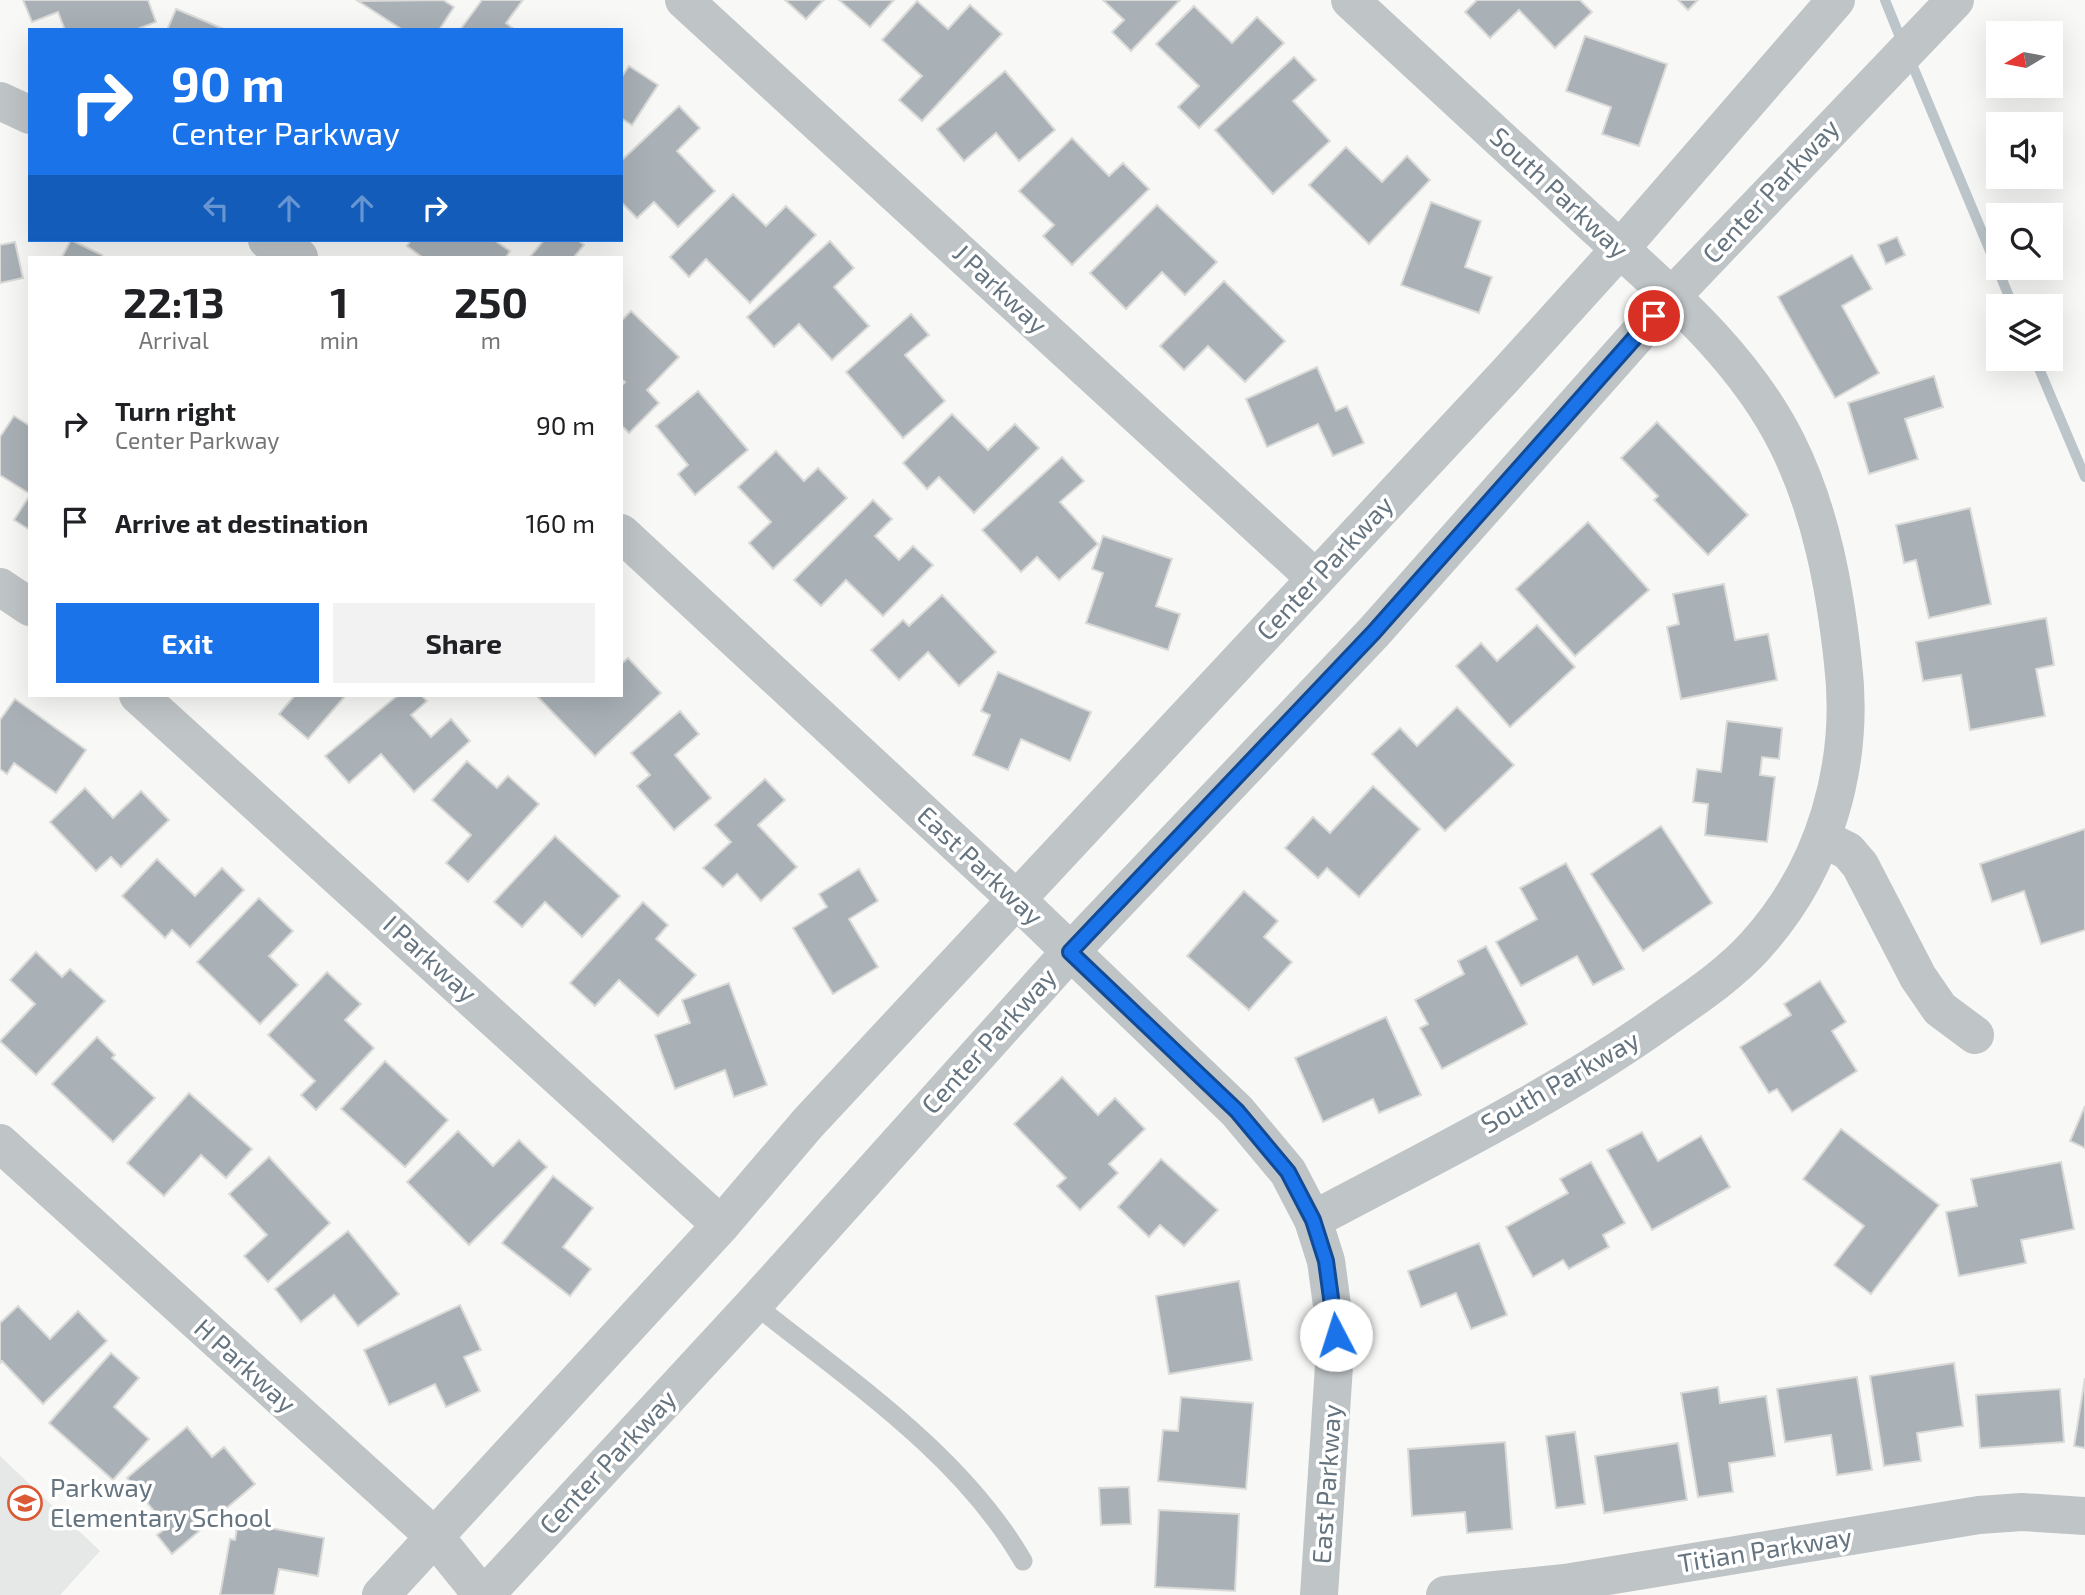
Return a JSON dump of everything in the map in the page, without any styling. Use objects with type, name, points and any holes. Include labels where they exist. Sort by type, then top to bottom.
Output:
[{"type":"street","name":"J Parkway","points":[[684,0],[1315,578]]},
{"type":"street","name":"South Parkway","points":[[1313,1220],[1606,1061],[1726,975],[1757,945],[1784,911],[1806,873],[1822,838],[1841,774],[1846,731],[1846,688],[1825,552],[1803,478],[1769,410],[1723,348],[1672,296],[1350,0]]},
{"type":"street","name":"Center Parkway","points":[[381,1595],[722,1225],[808,1123],[1620,249],[1833,4]]},
{"type":"street","name":"Center Parkway","points":[[483,1595],[754,1304],[1070,952],[1374,632],[1672,296],[1866,91],[1945,12]]},
{"type":"street","points":[[0,102],[28,114]]},
{"type":"street","points":[[271,242],[297,256]]},
{"type":"street","name":"East Parkway","points":[[623,535],[1017,900],[1266,1142],[1288,1172],[1313,1220],[1326,1261],[1336,1335],[1319,1595]]},
{"type":"street","points":[[0,587],[28,606]]},
{"type":"street","name":"I Parkway","points":[[140,697],[722,1225]]},
{"type":"street","points":[[1822,838],[1848,851],[1860,865],[1918,977],[1940,1009],[1975,1035]]},
{"type":"street","name":"H Parkway","points":[[0,1143],[435,1537],[483,1595]]},
{"type":"street","name":"Titian Parkway","points":[[1445,1595],[1565,1583],[1979,1515],[2022,1512],[2085,1516]]},
{"type":"lane","points":[[754,1304],[897,1418],[1000,1521],[1023,1561]]},
{"type":"shaded area","name":"Parkway Elementary School","points":[[0,1456],[100,1551],[60,1595],[0,1595]]},
{"type":"building","points":[[23,0],[148,0],[156,22],[140,28],[64,28],[58,12],[32,22]]},
{"type":"building","points":[[443,0],[454,7],[440,28],[400,28],[358,1]]},
{"type":"building","points":[[482,0],[523,0],[506,23],[512,28],[461,28]]},
{"type":"building","points":[[785,0],[824,0],[806,19]]},
{"type":"building","points":[[839,0],[894,0],[870,27]]},
{"type":"building","points":[[1103,0],[1180,0],[1131,51],[1112,32],[1124,20]]},
{"type":"building","points":[[1477,0],[1580,0],[1592,12],[1555,48],[1519,10],[1490,38],[1465,12]]},
{"type":"building","points":[[1678,0],[1698,0],[1688,10]]},
{"type":"building","points":[[917,1],[948,29],[970,5],[1002,34],[922,121],[899,100],[922,76],[882,40]]},
{"type":"building","points":[[1194,6],[1232,43],[1257,17],[1284,43],[1199,128],[1178,107],[1199,86],[1156,44]]},
{"type":"building","points":[[176,9],[221,28],[168,28]]},
{"type":"building","points":[[1585,36],[1667,64],[1639,146],[1602,134],[1611,107],[1566,91]]},
{"type":"building","points":[[1294,57],[1316,80],[1293,101],[1330,141],[1273,194],[1215,130]]},
{"type":"building","points":[[629,66],[658,85],[632,125],[623,119],[623,75]]},
{"type":"building","points":[[1005,71],[1055,130],[1019,161],[996,133],[964,161],[937,129]]},
{"type":"building","points":[[679,106],[700,128],[677,151],[715,191],[678,227],[654,202],[637,218],[623,204],[623,159]]},
{"type":"building","points":[[1072,138],[1109,176],[1123,163],[1149,189],[1072,265],[1043,236],[1054,225],[1019,191]]},
{"type":"building","points":[[1346,147],[1382,182],[1407,156],[1430,180],[1369,244],[1309,185]]},
{"type":"building","points":[[733,194],[766,226],[786,206],[816,235],[750,303],[706,259],[689,277],[670,257]]},
{"type":"building","points":[[1431,202],[1481,221],[1465,267],[1492,277],[1479,313],[1401,285]]},
{"type":"building","points":[[1157,205],[1217,262],[1185,295],[1162,272],[1126,309],[1090,273]]},
{"type":"building","points":[[1897,237],[1905,255],[1886,264],[1878,245]]},
{"type":"building","points":[[830,241],[854,268],[834,287],[869,326],[832,360],[799,324],[774,347],[747,317]]},
{"type":"building","points":[[15,242],[23,278],[0,283],[0,245]]},
{"type":"building","points":[[70,242],[102,255],[102,256],[63,256]]},
{"type":"building","points":[[410,242],[497,242],[510,251],[507,256],[421,256],[407,246]]},
{"type":"building","points":[[542,242],[580,242],[584,245],[575,256],[531,256]]},
{"type":"building","points":[[1852,255],[1872,289],[1842,306],[1879,373],[1835,398],[1778,297]]},
{"type":"building","points":[[1224,281],[1285,341],[1245,382],[1208,346],[1184,370],[1160,346]]},
{"type":"building","points":[[631,311],[679,357],[647,390],[659,403],[629,433],[623,427],[623,319]]},
{"type":"building","points":[[911,314],[929,335],[905,355],[945,401],[903,438],[846,372]]},
{"type":"building","points":[[1317,367],[1336,411],[1347,406],[1364,443],[1333,456],[1318,424],[1267,447],[1246,399]]},
{"type":"building","points":[[1934,376],[1943,407],[1905,419],[1918,459],[1869,474],[1848,403]]},
{"type":"building","points":[[698,391],[748,450],[695,495],[678,474],[688,465],[656,426]]},
{"type":"building","points":[[952,414],[988,450],[1015,424],[1039,448],[974,513],[939,477],[927,489],[903,463]]},
{"type":"building","points":[[14,416],[28,425],[28,493],[0,475],[0,437]]},
{"type":"building","points":[[1657,422],[1748,515],[1708,555],[1654,500],[1658,496],[1621,458]]},
{"type":"building","points":[[776,451],[804,481],[818,468],[847,498],[773,569],[749,543],[771,522],[738,487]]},
{"type":"building","points":[[1062,457],[1084,481],[1060,502],[1098,544],[1059,580],[1037,557],[1021,572],[982,530]]},
{"type":"building","points":[[28,498],[28,529],[14,520]]},
{"type":"building","points":[[873,500],[892,519],[875,536],[899,560],[913,546],[933,565],[883,616],[846,580],[821,606],[794,580]]},
{"type":"building","points":[[1970,508],[1991,604],[1929,618],[1916,560],[1904,563],[1896,525]]},
{"type":"building","points":[[1588,522],[1649,590],[1575,656],[1516,589]]},
{"type":"building","points":[[1103,536],[1172,559],[1156,606],[1180,614],[1168,650],[1086,623],[1103,573],[1092,569]]},
{"type":"building","points":[[1724,584],[1735,640],[1768,634],[1777,680],[1681,699],[1667,627],[1679,624],[1673,594]]},
{"type":"building","points":[[942,595],[996,652],[959,686],[928,652],[899,680],[871,650],[903,620],[909,626]]},
{"type":"building","points":[[2046,618],[2054,665],[2036,669],[2045,716],[1970,730],[1961,675],[1923,681],[1916,642]]},
{"type":"building","points":[[1537,625],[1575,667],[1510,727],[1456,666],[1481,643],[1497,661]]},
{"type":"building","points":[[628,658],[661,693],[595,756],[538,697],[623,697],[623,662]]},
{"type":"building","points":[[998,672],[1091,712],[1070,761],[1021,739],[1008,770],[973,755],[990,715],[981,711]]},
{"type":"building","points":[[293,697],[344,697],[308,739],[279,714]]},
{"type":"building","points":[[396,697],[423,697],[427,701],[411,715],[431,737],[451,719],[470,741],[414,792],[381,754],[349,783],[325,756]]},
{"type":"building","points":[[15,699],[86,750],[56,793],[14,763],[7,774],[0,769],[0,720]]},
{"type":"building","points":[[1457,707],[1514,765],[1445,831],[1372,754],[1400,728],[1417,746]]},
{"type":"building","points":[[680,711],[699,734],[675,755],[711,798],[674,830],[637,786],[650,775],[631,753]]},
{"type":"building","points":[[1727,721],[1782,728],[1779,759],[1762,757],[1760,775],[1775,777],[1767,842],[1705,835],[1708,804],[1693,802],[1697,769],[1721,772]]},
{"type":"building","points":[[467,761],[497,788],[508,776],[539,804],[468,882],[446,863],[471,835],[432,800]]},
{"type":"building","points":[[765,779],[785,800],[758,825],[797,867],[761,901],[737,874],[723,887],[703,868],[731,842],[715,825]]},
{"type":"building","points":[[1373,786],[1420,829],[1359,897],[1327,868],[1318,878],[1285,848],[1313,817],[1330,833]]},
{"type":"building","points":[[85,788],[113,818],[141,791],[169,820],[121,867],[111,857],[96,871],[50,822]]},
{"type":"building","points":[[1661,826],[1712,903],[1643,951],[1591,874]]},
{"type":"building","points":[[2085,829],[2085,930],[2041,944],[2024,891],[1992,902],[1980,864]]},
{"type":"building","points":[[555,836],[620,896],[582,937],[545,902],[522,927],[494,902]]},
{"type":"building","points":[[157,859],[195,896],[222,868],[244,890],[190,947],[172,930],[165,938],[122,896]]},
{"type":"building","points":[[1566,863],[1624,969],[1593,985],[1577,956],[1521,986],[1496,942],[1537,919],[1520,888]]},
{"type":"building","points":[[859,869],[878,901],[849,919],[878,967],[833,994],[793,928],[827,907],[819,894]]},
{"type":"building","points":[[1244,891],[1278,921],[1264,937],[1292,962],[1249,1010],[1187,956]]},
{"type":"building","points":[[259,898],[293,931],[269,956],[298,985],[260,1024],[197,962]]},
{"type":"building","points":[[643,902],[668,925],[656,939],[696,975],[658,1016],[619,980],[595,1006],[570,983]]},
{"type":"building","points":[[1486,946],[1527,1024],[1442,1069],[1420,1028],[1428,1024],[1415,1000],[1464,974],[1458,961]]},
{"type":"building","points":[[36,952],[62,977],[70,969],[105,1001],[36,1075],[0,1041],[35,1004],[10,980]]},
{"type":"building","points":[[327,972],[361,1004],[345,1020],[374,1048],[316,1110],[301,1095],[315,1081],[268,1035]]},
{"type":"building","points":[[1820,981],[1846,1022],[1832,1031],[1857,1071],[1792,1112],[1777,1089],[1769,1093],[1740,1047],[1791,1015],[1784,1004]]},
{"type":"building","points":[[729,983],[767,1085],[734,1097],[725,1070],[675,1089],[655,1035],[690,1023],[682,1000]]},
{"type":"building","points":[[1386,1017],[1421,1095],[1379,1113],[1373,1099],[1323,1122],[1295,1058]]},
{"type":"building","points":[[97,1037],[115,1055],[112,1058],[155,1098],[113,1142],[52,1084]]},
{"type":"building","points":[[385,1061],[448,1120],[405,1167],[341,1109]]},
{"type":"building","points":[[1062,1077],[1098,1115],[1115,1098],[1145,1129],[1109,1164],[1118,1173],[1080,1210],[1057,1186],[1066,1178],[1014,1124]]},
{"type":"building","points":[[189,1093],[252,1149],[226,1178],[201,1155],[164,1196],[127,1163]]},
{"type":"building","points":[[2085,1106],[2085,1148],[2070,1141]]},
{"type":"building","points":[[1841,1129],[1939,1205],[1871,1294],[1834,1265],[1864,1226],[1803,1179]]},
{"type":"building","points":[[458,1131],[493,1166],[519,1140],[547,1167],[469,1245],[407,1182]]},
{"type":"building","points":[[1642,1132],[1658,1161],[1701,1136],[1730,1187],[1652,1230],[1607,1150]]},
{"type":"building","points":[[269,1157],[330,1223],[268,1282],[244,1256],[267,1235],[229,1194]]},
{"type":"building","points":[[1161,1159],[1218,1210],[1184,1246],[1160,1225],[1149,1237],[1118,1207]]},
{"type":"building","points":[[1591,1162],[1625,1223],[1603,1235],[1609,1247],[1569,1269],[1563,1260],[1533,1277],[1506,1227],[1568,1193],[1560,1179]]},
{"type":"building","points":[[2061,1162],[2074,1229],[2021,1240],[2026,1263],[1959,1276],[1946,1212],[1977,1206],[1971,1179]]},
{"type":"building","points":[[553,1176],[593,1208],[563,1247],[591,1269],[570,1296],[502,1243]]},
{"type":"building","points":[[348,1231],[399,1294],[358,1326],[334,1295],[301,1322],[275,1289]]},
{"type":"building","points":[[1479,1243],[1507,1315],[1471,1329],[1456,1293],[1421,1307],[1408,1271]]},
{"type":"building","points":[[1239,1281],[1252,1360],[1169,1374],[1156,1296]]},
{"type":"building","points":[[460,1305],[481,1350],[464,1357],[480,1391],[446,1407],[435,1384],[389,1405],[364,1350]]},
{"type":"building","points":[[18,1306],[50,1339],[78,1311],[107,1341],[43,1404],[2,1361],[0,1363],[0,1323]]},
{"type":"building","points":[[111,1353],[139,1378],[114,1407],[149,1439],[113,1480],[49,1423]]},
{"type":"building","points":[[1954,1363],[1963,1426],[1917,1433],[1921,1461],[1884,1466],[1870,1376]]},
{"type":"building","points":[[1857,1377],[1872,1470],[1837,1475],[1831,1435],[1785,1442],[1777,1389]]},
{"type":"building","points":[[2085,1378],[2085,1448],[2074,1446]]},
{"type":"building","points":[[1718,1387],[1720,1403],[1766,1396],[1775,1456],[1729,1463],[1733,1492],[1698,1497],[1681,1393]]},
{"type":"building","points":[[2060,1389],[2064,1442],[1980,1448],[1976,1395]]},
{"type":"building","points":[[1181,1397],[1253,1403],[1246,1489],[1158,1481],[1163,1430],[1178,1431]]},
{"type":"building","points":[[187,1427],[212,1457],[224,1447],[255,1484],[172,1554],[157,1535],[167,1527],[127,1478]]},
{"type":"building","points":[[1575,1432],[1585,1504],[1556,1508],[1546,1436]]},
{"type":"building","points":[[1505,1442],[1512,1529],[1467,1533],[1465,1512],[1412,1516],[1408,1449]]},
{"type":"building","points":[[1678,1443],[1687,1500],[1604,1513],[1595,1456]]},
{"type":"building","points":[[1129,1487],[1131,1524],[1101,1525],[1099,1488]]},
{"type":"building","points":[[1159,1510],[1239,1514],[1235,1591],[1155,1587]]},
{"type":"building","points":[[238,1522],[324,1538],[318,1576],[279,1569],[274,1595],[220,1595],[230,1539],[235,1540]]},
{"type":"waterway","points":[[1885,0],[1902,42]]},
{"type":"waterway","points":[[1909,57],[2008,294]]},
{"type":"waterway","points":[[2040,371],[2085,477]]},
{"type":"place","name":"Parkway Elementary School","points":[[25,1503]]},
{"type":"route","points":[[1336,1335],[1326,1261],[1313,1220],[1288,1172],[1266,1142],[1237,1111],[1070,952],[1374,632],[1654,316]]}]
